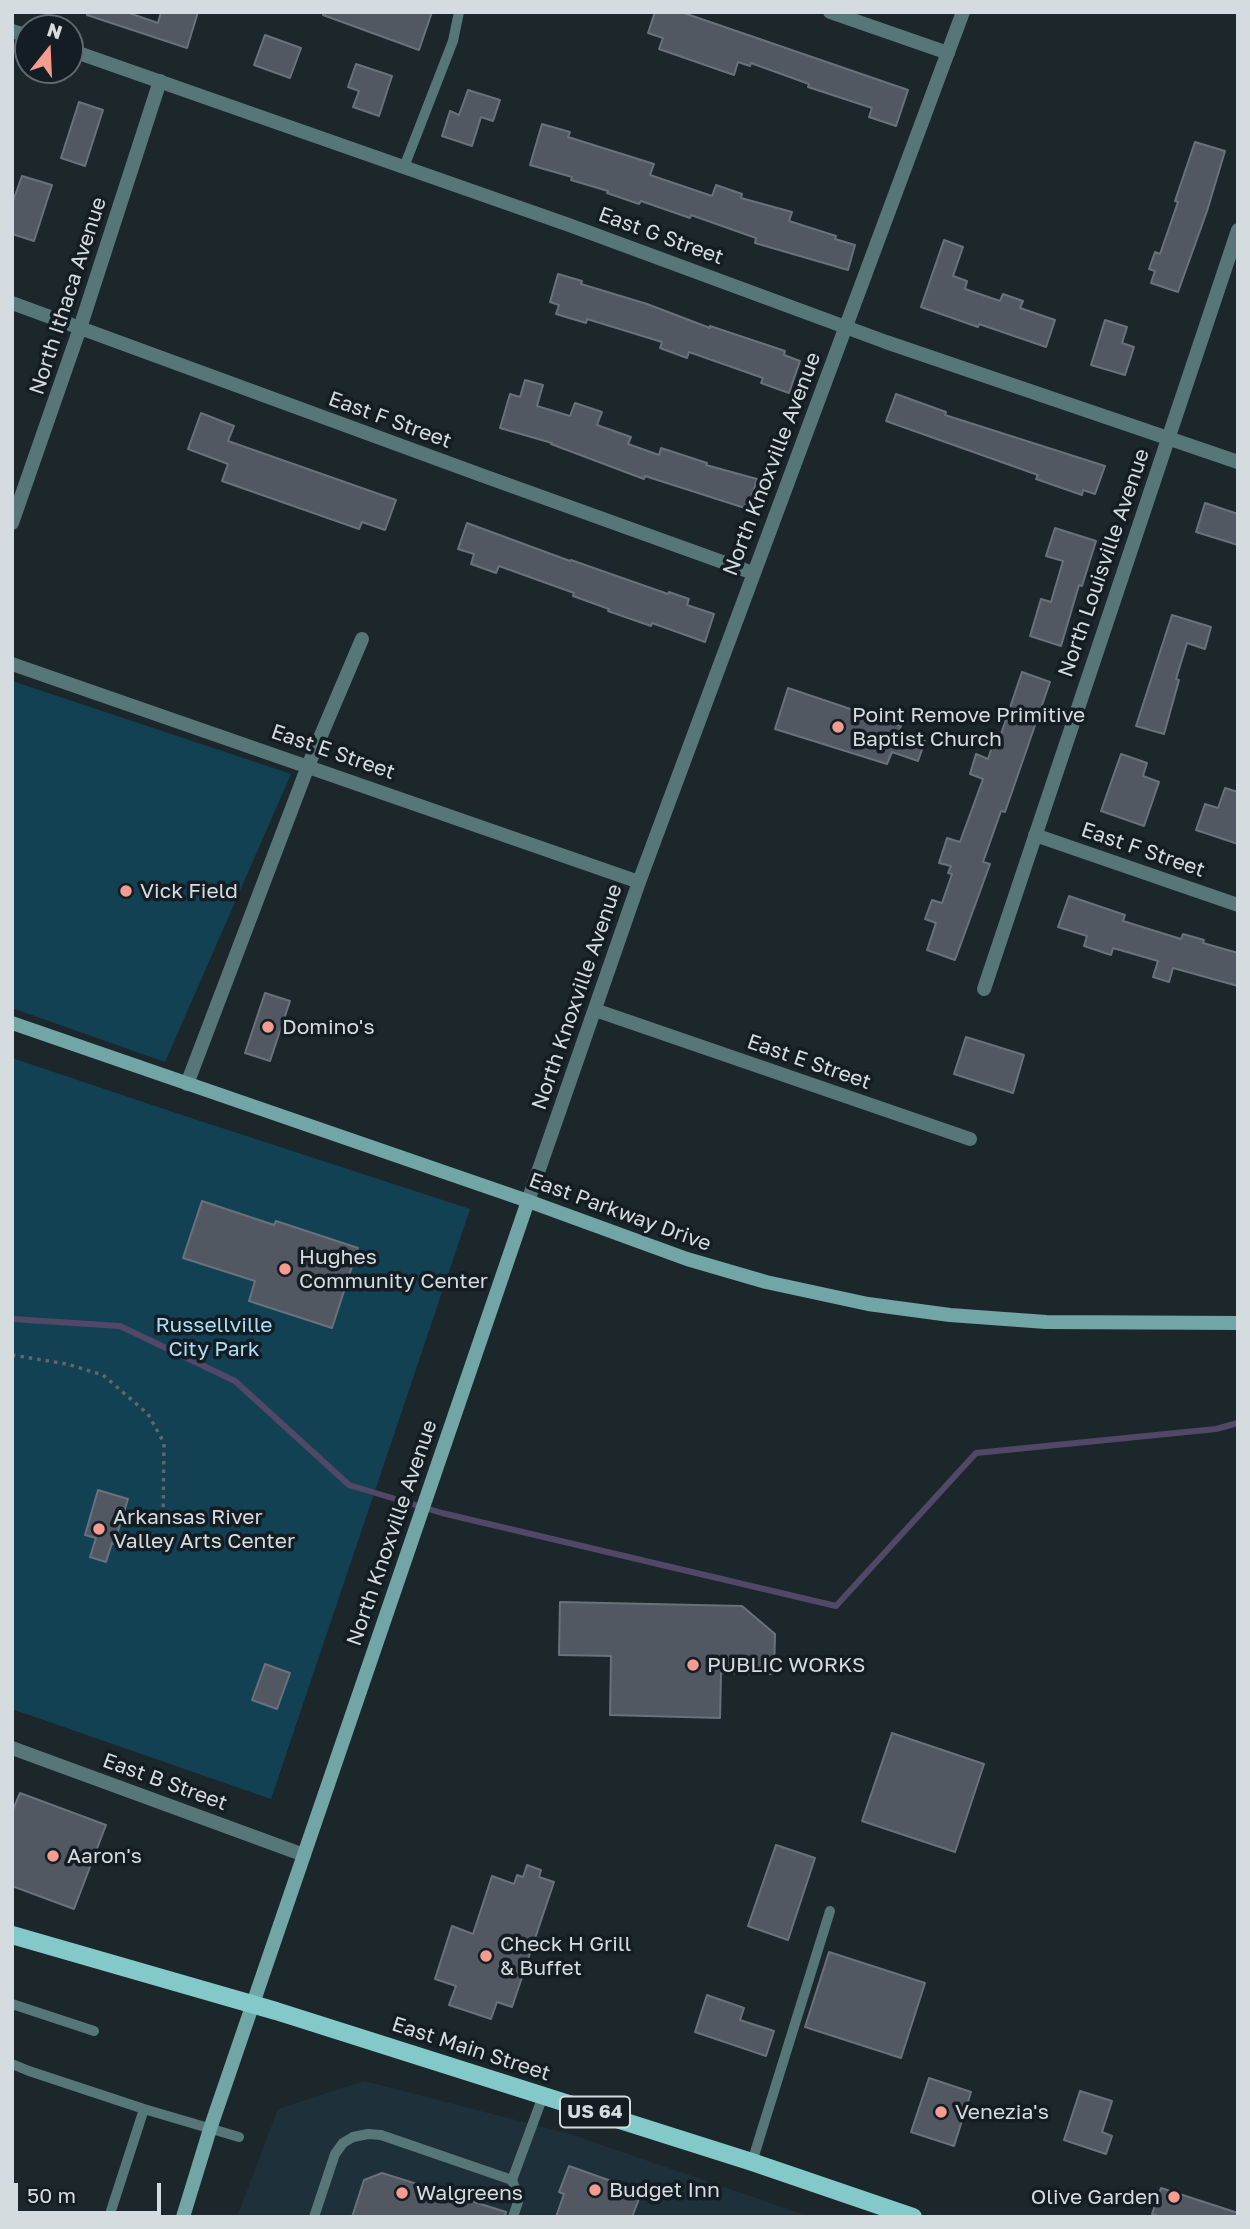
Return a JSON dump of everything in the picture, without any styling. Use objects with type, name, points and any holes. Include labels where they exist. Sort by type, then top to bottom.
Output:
[{"type":"main road","name":"East Parkway Drive","points":[[12,1023],[528,1201],[687,1259],[766,1282],[868,1304],[950,1315],[1046,1322],[1238,1324]]},
{"type":"main road","name":"North Knoxville Avenue","points":[[183,2217],[210,2129],[528,1201]]},
{"type":"main road","name":"East Main Street","points":[[12,1935],[254,2004],[751,2162],[913,2217]]},
{"type":"street","points":[[830,12],[948,53]]},
{"type":"street","name":"North Knoxville Avenue","points":[[528,1201],[639,882],[963,12]]},
{"type":"street","name":"East G Street","points":[[84,55],[569,225],[847,328],[1238,462]]},
{"type":"street","name":"North Ithaca Avenue","points":[[12,523],[80,328],[160,81]]},
{"type":"street","name":"North Louisville Avenue","points":[[984,989],[1238,230]]},
{"type":"street","name":"East F Street","points":[[12,303],[753,573]]},
{"type":"street","points":[[187,1084],[309,766],[362,639]]},
{"type":"street","name":"East E Street","points":[[12,664],[639,882]]},
{"type":"street","name":"East F Street","points":[[1035,835],[1238,905]]},
{"type":"street","name":"East E Street","points":[[595,1010],[970,1139]]},
{"type":"street","name":"East B Street","points":[[12,1748],[304,1855]]},
{"type":"lane","points":[[404,167],[453,41],[459,12]]},
{"type":"lane","points":[[751,2162],[830,1911]]},
{"type":"lane","points":[[12,2004],[94,2031]]},
{"type":"lane","points":[[12,2064],[144,2109],[239,2137]]},
{"type":"lane","points":[[513,2217],[519,2199],[512,2180],[543,2096]]},
{"type":"lane","points":[[109,2217],[144,2109]]},
{"type":"lane","points":[[314,2217],[335,2154],[353,2137],[368,2134],[381,2135],[512,2180]]},
{"type":"path","points":[[12,1355],[67,1364],[103,1375],[148,1414],[164,1443],[163,1519]]},
{"type":"shaded area","points":[[364,2081],[570,2134],[811,2217],[237,2217],[278,2109]]},
{"type":"green space","name":"Vick Field","points":[[12,681],[291,774],[165,1062],[12,1008]]},
{"type":"green space","name":"Russellville City Park","points":[[12,1058],[470,1209],[271,1799],[12,1709]]},
{"type":"building","points":[[87,12],[126,12],[158,23],[161,12],[198,12],[187,48],[87,15]]},
{"type":"building","points":[[323,12],[432,12],[419,50],[323,15]]},
{"type":"building","points":[[655,12],[681,12],[908,90],[896,126],[869,117],[872,108],[808,87],[809,84],[751,63],[750,66],[738,62],[734,75],[659,49],[663,38],[648,33]]},
{"type":"building","points":[[265,35],[301,48],[290,78],[254,65]]},
{"type":"building","points":[[356,64],[392,76],[379,116],[353,107],[359,91],[348,87]]},
{"type":"building","points":[[468,90],[500,100],[493,121],[481,117],[472,146],[442,136],[450,111],[459,115]]},
{"type":"building","points":[[79,102],[103,110],[85,166],[61,158]]},
{"type":"building","points":[[542,124],[570,132],[568,137],[654,164],[650,175],[712,196],[716,185],[742,194],[741,198],[792,212],[789,221],[855,245],[848,270],[755,243],[756,238],[691,215],[690,218],[641,201],[639,204],[571,180],[572,177],[530,165]]},
{"type":"building","points":[[1195,142],[1225,151],[1178,292],[1151,283],[1155,271],[1149,269],[1155,252],[1160,254]]},
{"type":"building","points":[[22,176],[52,185],[34,241],[12,234],[12,204]]},
{"type":"building","points":[[944,240],[963,247],[953,276],[967,281],[965,289],[1000,301],[1003,294],[1023,301],[1020,308],[1055,320],[1046,347],[921,307]]},
{"type":"building","points":[[558,274],[710,328],[785,351],[784,355],[800,361],[789,393],[761,383],[763,378],[689,352],[687,358],[660,348],[662,342],[587,319],[586,323],[556,314],[559,305],[550,302]]},
{"type":"building","points":[[1105,320],[1127,327],[1122,343],[1134,347],[1125,375],[1091,365]]},
{"type":"building","points":[[525,380],[543,385],[537,406],[570,416],[575,403],[602,412],[597,425],[631,437],[628,444],[659,455],[661,448],[707,463],[706,465],[757,479],[748,509],[645,476],[644,479],[552,443],[500,428],[510,394],[520,397]]},
{"type":"building","points":[[896,394],[946,412],[945,415],[1105,466],[1095,494],[1083,490],[1082,495],[1036,479],[1038,475],[886,421]]},
{"type":"building","points":[[201,413],[234,426],[228,441],[396,500],[385,530],[362,522],[359,529],[222,481],[228,464],[188,449]]},
{"type":"building","points":[[1205,503],[1238,514],[1238,545],[1196,532]]},
{"type":"building","points":[[467,523],[570,561],[689,599],[687,605],[714,614],[705,642],[608,611],[609,609],[573,596],[574,593],[499,566],[496,573],[471,564],[474,554],[458,549]]},
{"type":"building","points":[[1055,528],[1096,541],[1082,586],[1079,585],[1061,646],[1030,636],[1041,599],[1051,602],[1063,561],[1046,556]]},
{"type":"building","points":[[1172,615],[1211,627],[1205,649],[1187,643],[1164,734],[1136,726]]},
{"type":"building","points":[[1022,672],[1050,682],[1005,812],[1001,811],[983,862],[990,864],[955,960],[927,950],[936,923],[925,919],[932,900],[942,903],[952,874],[948,873],[951,866],[939,863],[947,838],[960,842],[983,779],[970,774],[976,754],[988,759],[993,744],[997,746]]},
{"type":"building","name":"Point Remove Primitive Baptist Church","points":[[788,688],[901,726],[898,732],[925,741],[918,761],[892,752],[887,764],[775,729]]},
{"type":"building","points":[[1121,754],[1147,763],[1143,776],[1159,782],[1144,826],[1101,811]]},
{"type":"building","points":[[1225,788],[1238,792],[1238,844],[1196,830],[1205,804],[1218,808]]},
{"type":"building","points":[[1069,896],[1125,915],[1123,921],[1181,939],[1183,934],[1238,953],[1238,986],[1173,968],[1169,982],[1153,977],[1158,961],[1113,948],[1111,955],[1084,946],[1087,936],[1058,927]]},
{"type":"building","name":"Domino's","points":[[265,993],[290,1001],[270,1061],[245,1053]]},
{"type":"building","points":[[966,1037],[1024,1055],[1013,1093],[954,1074]]},
{"type":"building","name":"Hughes Community Center","points":[[202,1201],[274,1225],[276,1221],[358,1248],[332,1328],[249,1301],[255,1281],[183,1258]]},
{"type":"building","name":"Arkansas River Valley Arts Center","points":[[98,1490],[128,1499],[106,1562],[90,1557],[96,1538],[85,1535]]},
{"type":"building","name":"PUBLIC WORKS","points":[[560,1602],[742,1606],[775,1634],[774,1674],[721,1673],[720,1718],[610,1715],[611,1656],[559,1655]]},
{"type":"building","points":[[265,1664],[290,1673],[277,1709],[252,1700]]},
{"type":"building","points":[[892,1733],[984,1764],[955,1852],[862,1821]]},
{"type":"building","name":"Aaron's","points":[[20,1793],[106,1825],[74,1909],[12,1886],[12,1812]]},
{"type":"building","points":[[776,1845],[815,1858],[788,1940],[748,1926]]},
{"type":"building","name":"Check H Grill & Buffet","points":[[527,1865],[541,1870],[539,1877],[554,1882],[512,2007],[497,2002],[491,2019],[449,2005],[456,1986],[435,1979],[452,1926],[473,1934],[492,1876],[514,1884],[517,1875],[523,1877]]},
{"type":"building","points":[[829,1952],[925,1983],[901,2058],[805,2027]]},
{"type":"building","points":[[707,1995],[744,2008],[740,2020],[774,2031],[766,2056],[695,2032]]},
{"type":"building","name":"Venezia's","points":[[929,2078],[971,2092],[954,2146],[911,2132]]},
{"type":"building","points":[[1080,2091],[1112,2101],[1102,2132],[1112,2136],[1106,2154],[1064,2140]]},
{"type":"building","name":"Budget Inn","points":[[569,2166],[631,2188],[629,2195],[639,2199],[632,2217],[556,2217],[564,2194],[559,2192]]},
{"type":"building","name":"Walgreens","points":[[382,2173],[506,2212],[505,2217],[352,2217],[364,2180]]},
{"type":"building","name":"Olive Garden","points":[[1161,2188],[1238,2213],[1238,2217],[1160,2217],[1152,2214]]},
{"type":"waterway","points":[[12,1319],[120,1326],[235,1381],[349,1485],[442,1513],[836,1606],[976,1453],[1216,1429],[1238,1423]]},
{"type":"place","name":"Point Remove Primitive Baptist Church","points":[[838,727]]},
{"type":"place","name":"Vick Field","points":[[126,891]]},
{"type":"place","name":"Domino's","points":[[268,1027]]},
{"type":"place","name":"Hughes Community Center","points":[[285,1269]]},
{"type":"place","name":"Arkansas River Valley Arts Center","points":[[99,1529]]},
{"type":"place","name":"PUBLIC WORKS","points":[[693,1665]]},
{"type":"place","name":"Aaron's","points":[[53,1856]]},
{"type":"place","name":"Check H Grill & Buffet","points":[[486,1956]]},
{"type":"place","name":"Venezia's","points":[[941,2112]]},
{"type":"place","name":"Budget Inn","points":[[595,2190]]},
{"type":"place","name":"Walgreens","points":[[402,2193]]},
{"type":"place","name":"Olive Garden","points":[[1174,2197]]}]
